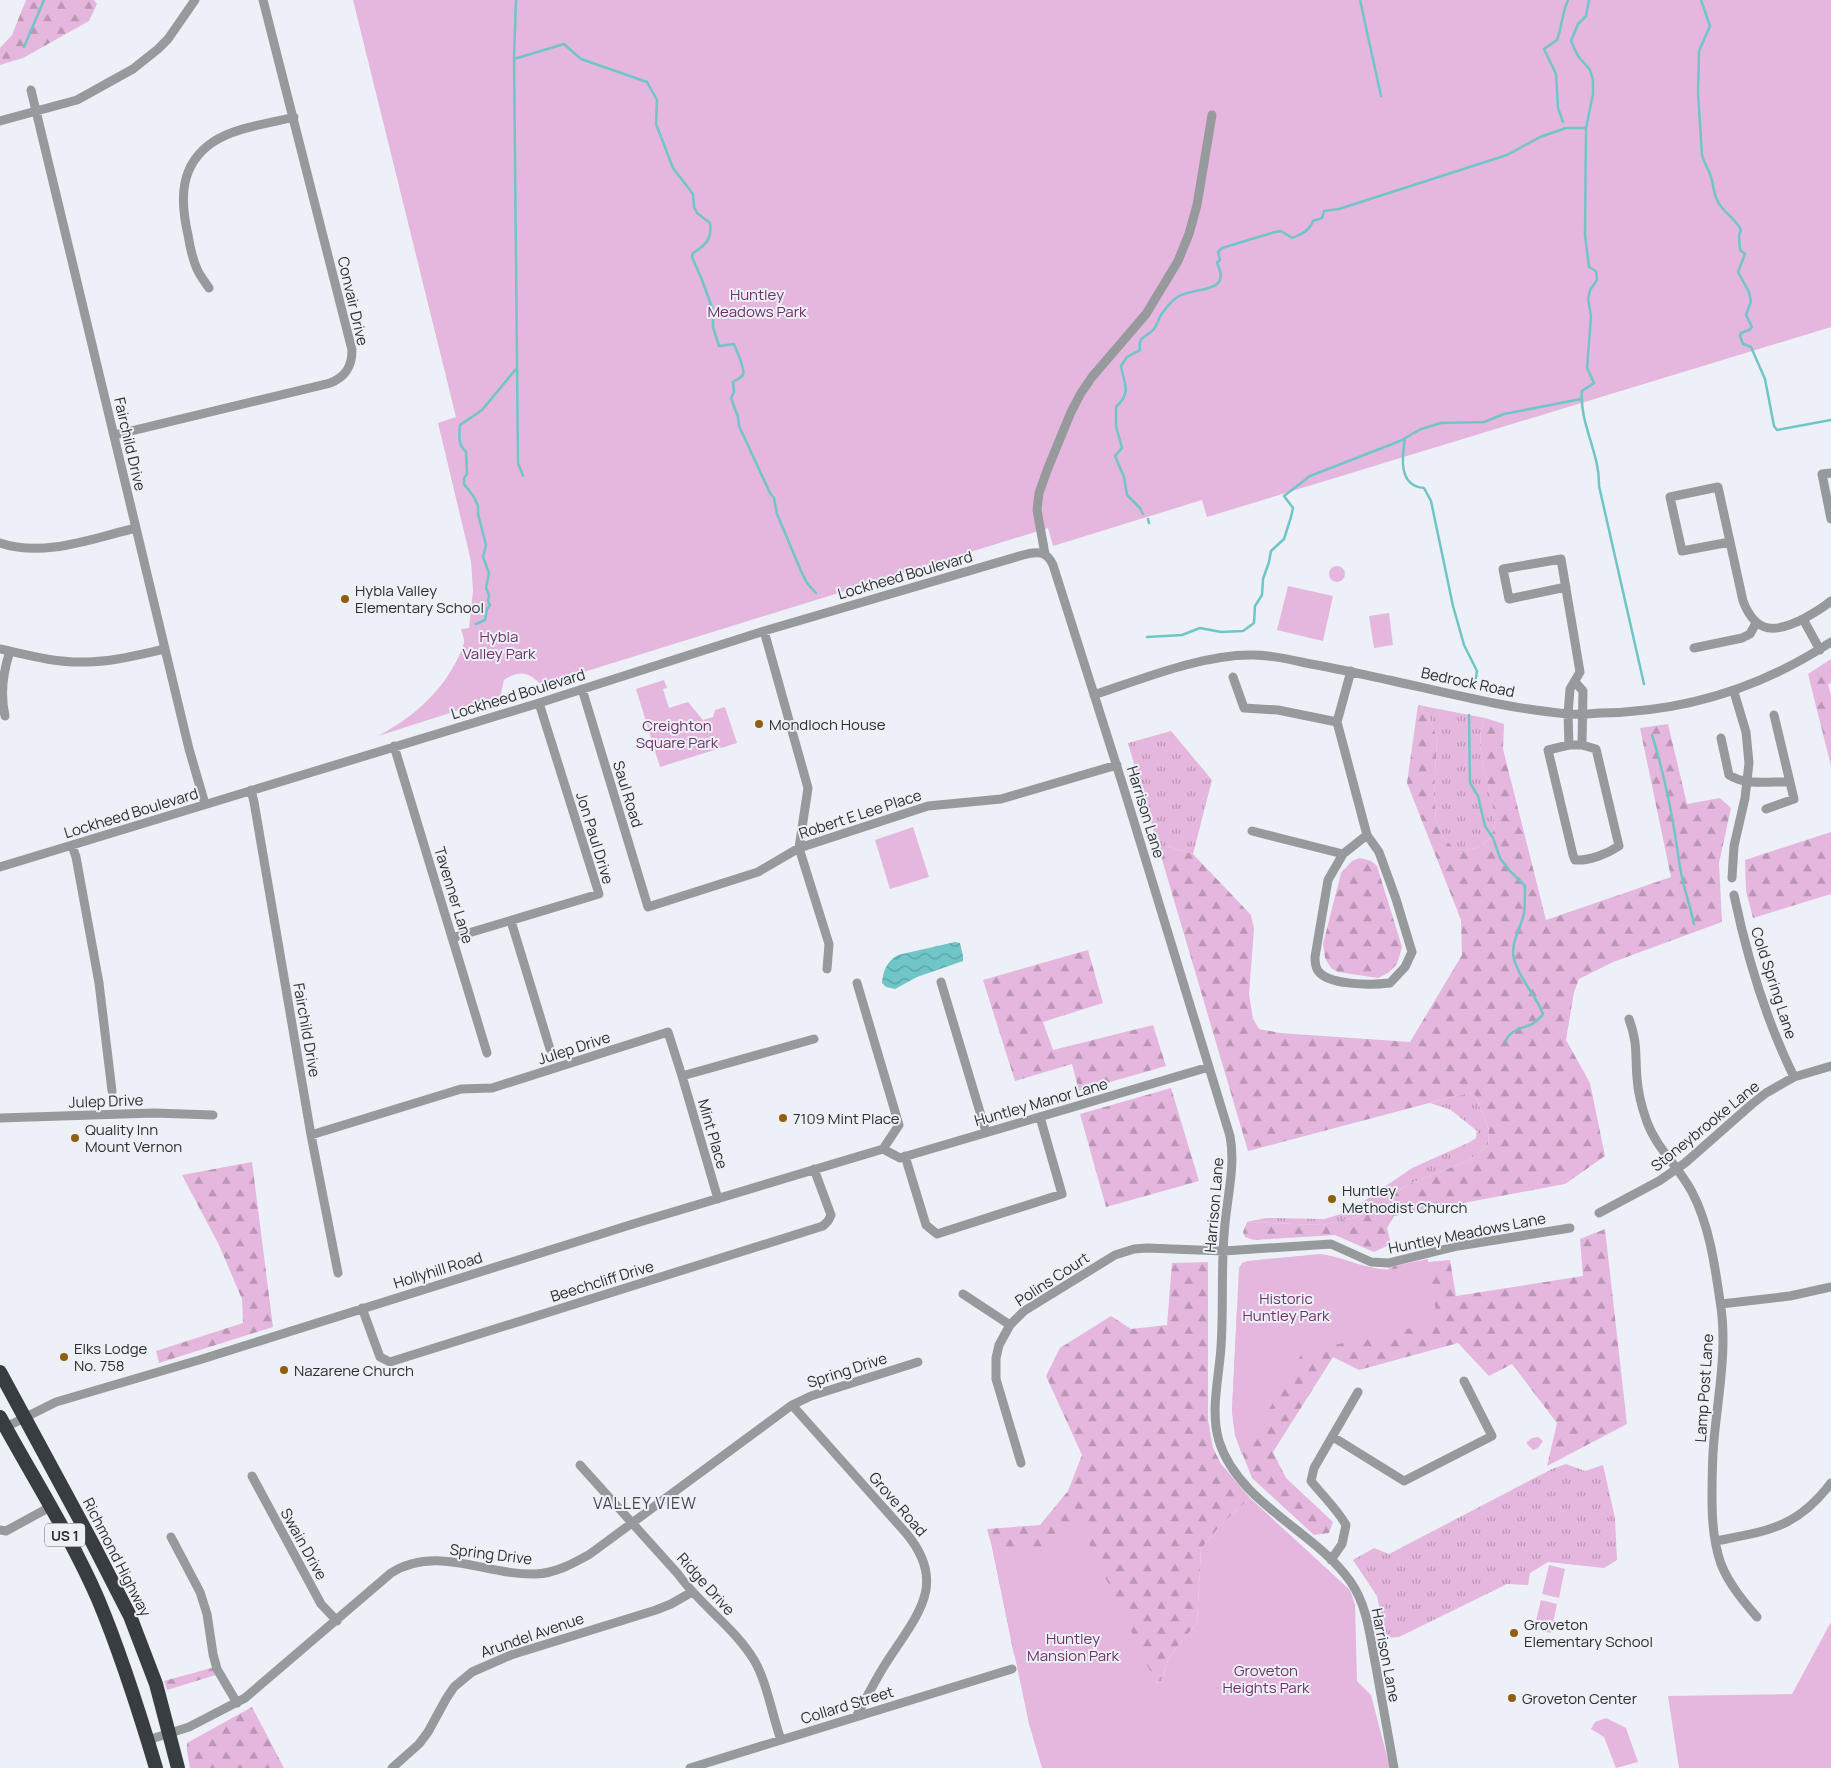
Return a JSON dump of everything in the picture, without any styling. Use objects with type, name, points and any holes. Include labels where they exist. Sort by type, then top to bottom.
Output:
[{"type":"highway","name":"Richmond Highway","points":[[0,1372],[130,1616],[156,1684],[178,1768]]},
{"type":"highway","name":"US 1","points":[[3,1422],[97,1597],[117,1646],[156,1768]]},
{"type":"street","points":[[0,121],[77,100],[134,68],[168,39],[196,0]]},
{"type":"street","name":"Convair Drive","points":[[114,435],[330,383],[340,378],[350,366],[352,350],[263,0]]},
{"type":"street","name":"Fairchild Drive","points":[[32,90],[189,749],[205,804]]},
{"type":"street","name":"Harrison Lane","points":[[1212,115],[1197,205],[1189,234],[1178,261],[1146,314],[1080,393],[1070,412],[1048,468],[1039,493],[1037,510],[1045,554],[1053,565],[1117,765],[1232,1147],[1231,1186],[1226,1215],[1221,1348],[1216,1408],[1217,1430],[1222,1448],[1231,1466],[1249,1488],[1281,1519],[1331,1560],[1350,1581],[1364,1607],[1394,1768]]},
{"type":"street","points":[[209,288],[198,271],[193,258],[185,225],[182,205],[183,191],[188,174],[200,154],[212,143],[223,137],[294,117]]},
{"type":"street","points":[[1831,472],[1822,474],[1831,518]]},
{"type":"street","points":[[1730,542],[1682,551],[1670,497],[1718,487],[1730,542],[1743,602],[1748,615],[1756,624],[1764,628],[1776,630],[1804,619],[1831,601]]},
{"type":"street","points":[[0,543],[24,548],[41,548],[58,546],[136,528]]},
{"type":"street","name":"Lockheed Boulevard","points":[[0,867],[582,690],[764,632],[1024,555],[1037,552],[1045,554]]},
{"type":"street","points":[[1566,587],[1509,599],[1503,570],[1561,559],[1566,587],[1580,672],[1576,683],[1570,689],[1568,714],[1569,745]]},
{"type":"street","points":[[1804,619],[1820,650]]},
{"type":"street","points":[[1694,648],[1742,638],[1750,634],[1756,624]]},
{"type":"street","points":[[764,632],[808,788],[799,848],[829,944],[827,969]]},
{"type":"street","name":"Bedrock Road","points":[[1094,695],[1201,661],[1225,656],[1269,656],[1351,671],[1497,703],[1568,714],[1656,709],[1734,692],[1776,674],[1831,642]]},
{"type":"street","points":[[0,649],[55,660],[85,662],[126,658],[165,649]]},
{"type":"street","points":[[5,716],[2,708],[1,687],[10,651]]},
{"type":"street","points":[[1351,671],[1337,722],[1367,835],[1380,852],[1412,952],[1405,967],[1390,983],[1372,984],[1331,980],[1323,976],[1316,968],[1315,957],[1328,880],[1343,854],[1367,835]]},
{"type":"street","points":[[1233,677],[1244,708],[1278,710],[1337,722]]},
{"type":"street","points":[[1576,683],[1583,691],[1582,745]]},
{"type":"street","name":"Saul Road","points":[[582,690],[648,907]]},
{"type":"street","points":[[1732,878],[1734,846],[1749,763],[1746,732],[1734,692]]},
{"type":"street","name":"Jon Paul Drive","points":[[452,938],[599,894],[538,703]]},
{"type":"street","points":[[1766,809],[1794,800],[1774,715]]},
{"type":"street","points":[[1721,738],[1729,775],[1736,779],[1747,781],[1790,782]]},
{"type":"street","points":[[1569,745],[1582,745],[1596,749],[1619,846],[1584,860],[1575,860],[1572,855],[1548,750],[1569,745]]},
{"type":"street","name":"Tavenner Lane","points":[[394,746],[487,1053]]},
{"type":"street","name":"Robert E Lee Place","points":[[648,907],[758,872],[799,848],[928,806],[1001,799],[1117,765]]},
{"type":"street","name":"Fairchild Drive","points":[[250,790],[254,802],[311,1135],[338,1273]]},
{"type":"street","points":[[1252,831],[1343,854]]},
{"type":"street","points":[[72,846],[76,857],[99,983],[112,1091]]},
{"type":"street","name":"Cold Spring Lane","points":[[1734,895],[1739,920],[1766,1013],[1794,1077]]},
{"type":"street","points":[[511,921],[550,1049]]},
{"type":"street","points":[[941,982],[986,1132]]},
{"type":"street","points":[[857,983],[899,1125],[883,1148],[900,1158],[904,1156],[926,1225],[937,1234],[1062,1194],[1040,1116]]},
{"type":"street","name":"Lamp Post Lane","points":[[1629,1019],[1637,1047],[1636,1076],[1640,1101],[1653,1134],[1691,1190],[1702,1216],[1713,1261],[1721,1304],[1722,1365],[1714,1443],[1712,1520],[1720,1562],[1727,1578],[1757,1617]]},
{"type":"street","name":"Julep Drive","points":[[311,1135],[462,1089],[492,1088],[668,1032],[682,1076]]},
{"type":"street","points":[[682,1076],[814,1040]]},
{"type":"street","name":"Huntley Manor Lane","points":[[904,1156],[1209,1066]]},
{"type":"street","name":"Stoneybrooke Lane","points":[[1599,1213],[1640,1192],[1676,1169],[1752,1104],[1794,1077],[1831,1066]]},
{"type":"street","name":"Mint Place","points":[[682,1076],[718,1199]]},
{"type":"street","name":"Julep Drive","points":[[0,1118],[154,1113],[213,1115]]},
{"type":"street","name":"Hollyhill Road","points":[[3,1422],[25,1417],[56,1402],[189,1363],[883,1148]]},
{"type":"street","name":"Beechcliff Drive","points":[[362,1308],[380,1357],[390,1362],[823,1226],[831,1215],[814,1169]]},
{"type":"street","name":"Huntley Meadows Lane","points":[[1224,1252],[1331,1244],[1371,1262],[1388,1263],[1458,1246],[1570,1228]]},
{"type":"street","name":"Polins Court","points":[[1021,1463],[996,1379],[997,1353],[1010,1325],[1024,1311],[1109,1258],[1128,1251],[1147,1248],[1224,1252]]},
{"type":"street","points":[[1721,1304],[1790,1296],[1831,1287]]},
{"type":"street","points":[[963,1294],[1010,1325]]},
{"type":"street","name":"Spring Drive","points":[[148,1740],[189,1727],[237,1703],[260,1687],[392,1573],[411,1563],[435,1560],[523,1574],[549,1572],[574,1564],[792,1405],[811,1396],[918,1362]]},
{"type":"street","points":[[1333,1437],[1404,1481],[1492,1436],[1464,1381]]},
{"type":"street","points":[[1331,1560],[1342,1544],[1346,1525],[1339,1512],[1311,1481],[1314,1468],[1358,1392]]},
{"type":"street","name":"Grove Road","points":[[792,1405],[906,1533],[917,1547],[925,1566],[927,1580],[923,1603],[877,1677],[856,1717]]},
{"type":"street","name":"Ridge Drive","points":[[580,1465],[754,1659],[781,1740]]},
{"type":"street","name":"Swain Drive","points":[[252,1476],[321,1604],[337,1621]]},
{"type":"street","points":[[1716,1541],[1766,1531],[1782,1525],[1806,1511],[1831,1483]]},
{"type":"street","points":[[0,1530],[6,1531],[50,1507]]},
{"type":"street","points":[[171,1537],[189,1568],[204,1603],[215,1661],[237,1703]]},
{"type":"street","name":"Arundel Avenue","points":[[392,1768],[419,1744],[454,1687],[472,1672],[511,1655],[656,1610],[692,1592]]},
{"type":"street","name":"Collard Street","points":[[690,1768],[1012,1669]]},
{"type":"green space","points":[[26,0],[94,0],[97,4],[89,21],[23,58],[0,65],[0,48],[12,35]]},
{"type":"green space","name":"Huntley Meadows Park","points":[[353,0],[1831,0],[1831,327],[1207,517],[1202,500],[1053,546],[1048,528],[542,685],[529,675],[515,674],[504,680],[500,697],[378,736],[402,722],[423,705],[449,674],[463,646],[464,640],[461,629],[469,628],[473,591],[471,561],[438,423],[456,417]]},
{"type":"green space","points":[[1337,566],[1345,574],[1337,582],[1329,574]]},
{"type":"green space","points":[[1288,586],[1333,596],[1323,641],[1277,630]]},
{"type":"green space","points":[[1389,613],[1393,645],[1374,648],[1369,616]]},
{"type":"green space","points":[[1831,659],[1831,683],[1828,684],[1831,695],[1831,766],[1808,674]]},
{"type":"green space","name":"Creighton Square Park","points":[[664,680],[667,688],[663,689],[669,708],[688,702],[703,720],[713,717],[715,710],[725,707],[737,743],[660,767],[636,689]]},
{"type":"green space","points":[[1418,705],[1485,718],[1481,730],[1480,743],[1495,825],[1488,840],[1476,848],[1455,849],[1443,837],[1436,820],[1434,795],[1437,737],[1428,715]]},
{"type":"green space","points":[[1418,705],[1428,715],[1437,737],[1434,795],[1436,820],[1443,837],[1455,849],[1476,848],[1488,840],[1494,830],[1494,812],[1480,743],[1481,730],[1485,718],[1504,724],[1503,749],[1546,920],[1671,877],[1640,728],[1668,724],[1687,804],[1720,798],[1731,808],[1719,863],[1722,922],[1613,962],[1579,979],[1574,992],[1566,1040],[1590,1083],[1605,1156],[1565,1184],[1394,1216],[1387,1228],[1391,1244],[1374,1252],[1335,1235],[1254,1240],[1245,1237],[1243,1232],[1247,1222],[1322,1225],[1360,1216],[1409,1184],[1468,1161],[1488,1145],[1489,1130],[1475,1095],[1467,1093],[1248,1151],[1158,846],[1167,846],[1193,854],[1251,915],[1254,929],[1249,994],[1253,1019],[1259,1029],[1280,1033],[1410,1042],[1462,955],[1461,920],[1407,783]]},
{"type":"green space","points":[[1171,731],[1212,780],[1193,854],[1167,846],[1158,846],[1128,743]]},
{"type":"green space","points":[[913,827],[929,877],[890,889],[875,840]]},
{"type":"green space","points":[[1831,832],[1831,894],[1753,918],[1746,891],[1745,860]]},
{"type":"green space","points":[[1360,858],[1371,861],[1377,866],[1402,947],[1397,964],[1388,973],[1378,978],[1338,972],[1331,968],[1325,958],[1323,944],[1341,873],[1352,861]]},
{"type":"green space","points":[[1088,950],[1103,1003],[1043,1022],[1053,1050],[1153,1025],[1166,1066],[1079,1091],[1072,1064],[1015,1081],[983,980]]},
{"type":"green space","points":[[1171,1088],[1199,1181],[1106,1207],[1080,1114]]},
{"type":"green space","points":[[1467,1093],[1475,1095],[1489,1130],[1488,1145],[1468,1161],[1409,1184],[1360,1216],[1322,1225],[1247,1222],[1266,1218],[1324,1219],[1348,1212],[1412,1168],[1470,1142],[1476,1138],[1477,1131],[1451,1110],[1430,1103]]},
{"type":"green space","points":[[252,1162],[273,1327],[159,1363],[156,1351],[243,1323],[242,1299],[219,1245],[182,1175]]},
{"type":"green space","points":[[1605,1229],[1627,1424],[1547,1466],[1557,1423],[1512,1364],[1489,1376],[1458,1343],[1359,1370],[1333,1357],[1273,1452],[1286,1478],[1333,1522],[1329,1533],[1314,1535],[1252,1478],[1235,1435],[1232,1411],[1237,1309],[1391,1273],[1388,1267],[1428,1259],[1428,1262],[1450,1260],[1456,1296],[1583,1276],[1580,1239]]},
{"type":"green space","name":"Historic Huntley Park","points":[[1320,1254],[1381,1269],[1398,1268],[1427,1262],[1438,1322],[1303,1352],[1242,1455],[1235,1435],[1232,1411],[1239,1268],[1242,1263],[1247,1261]]},
{"type":"green space","name":"Huntley Mansion Park","points":[[1208,1262],[1208,1420],[1213,1448],[1221,1464],[1250,1498],[1220,1526],[1201,1549],[1197,1623],[1169,1657],[1161,1681],[1145,1685],[1014,1655],[987,1529],[1040,1525],[1068,1491],[1082,1455],[1046,1376],[1060,1348],[1111,1316],[1131,1329],[1167,1325],[1172,1263]]},
{"type":"green space","points":[[1538,1437],[1543,1441],[1538,1448],[1533,1450],[1526,1443],[1532,1438]]},
{"type":"green space","points":[[1566,1464],[1585,1471],[1603,1465],[1615,1518],[1617,1560],[1604,1568],[1548,1562],[1530,1573],[1528,1585],[1507,1584],[1399,1637],[1385,1638],[1377,1596],[1353,1560],[1374,1548],[1389,1554],[1552,1469]]},
{"type":"green space","name":"Groveton Heights Park","points":[[1250,1498],[1350,1590],[1355,1605],[1357,1681],[1371,1695],[1390,1768],[1042,1768],[1029,1724],[992,1547],[1047,1554],[1079,1522],[1156,1683],[1161,1681],[1169,1657],[1197,1623],[1201,1549],[1220,1526]]},
{"type":"green space","points":[[1549,1565],[1565,1569],[1559,1598],[1542,1594]]},
{"type":"green space","points":[[1541,1600],[1557,1604],[1551,1633],[1534,1629]]},
{"type":"green space","points":[[1831,1622],[1831,1768],[1679,1768],[1668,1696],[1792,1694]]},
{"type":"green space","points":[[215,1667],[219,1674],[167,1690],[164,1681]]},
{"type":"green space","points":[[252,1707],[284,1768],[190,1768],[187,1743]]},
{"type":"green space","points":[[1606,1718],[1626,1728],[1638,1762],[1616,1768],[1604,1737],[1591,1729],[1595,1722]]},
{"type":"water","points":[[955,942],[960,943],[963,961],[917,977],[895,989],[886,987],[882,983],[886,967],[898,955]]},
{"type":"waterway","points":[[24,47],[44,0]]},
{"type":"waterway","points":[[516,0],[514,57],[518,463],[523,476]]},
{"type":"waterway","points":[[1360,0],[1381,96]]},
{"type":"waterway","points":[[1563,122],[1558,108],[1556,74],[1544,49],[1557,40],[1568,0]]},
{"type":"waterway","points":[[1589,0],[1586,16],[1578,24],[1571,41],[1578,56],[1590,70],[1593,80],[1593,94],[1586,128],[1585,235],[1589,267],[1596,271],[1597,280],[1590,290],[1588,299],[1591,316],[1587,368],[1594,383],[1582,391],[1582,403],[1644,684]]},
{"type":"waterway","points":[[1701,0],[1710,26],[1699,51],[1698,93],[1702,155],[1710,174],[1717,201],[1741,230],[1739,235],[1740,250],[1745,254],[1738,272],[1749,292],[1751,301],[1746,315],[1752,327],[1741,333],[1740,336],[1743,344],[1751,347],[1765,379],[1774,426],[1777,430],[1831,420]]},
{"type":"waterway","points":[[514,59],[564,44],[581,59],[647,82],[657,100],[656,124],[673,168],[693,194],[694,207],[697,213],[710,223],[710,233],[707,241],[693,253],[692,257],[713,310],[713,327],[719,346],[734,344],[744,372],[741,377],[733,382],[734,392],[731,398],[738,417],[739,426],[774,498],[777,514],[801,571],[807,583],[816,593]]},
{"type":"waterway","points":[[1143,514],[1140,508],[1127,495],[1124,477],[1115,456],[1122,448],[1116,426],[1116,407],[1124,397],[1126,388],[1121,366],[1127,357],[1140,350],[1141,339],[1154,329],[1163,313],[1176,298],[1183,294],[1209,288],[1220,281],[1221,273],[1217,263],[1220,260],[1218,252],[1222,248],[1281,231],[1292,238],[1305,232],[1313,221],[1322,218],[1324,211],[1339,209],[1507,155],[1540,137],[1566,128],[1586,128]]},
{"type":"waterway","points":[[476,624],[485,620],[487,609],[490,605],[486,588],[489,573],[483,557],[486,545],[478,514],[478,506],[464,484],[464,478],[467,474],[466,452],[460,440],[460,425],[482,410],[516,369]]},
{"type":"waterway","points":[[1147,637],[1182,635],[1200,628],[1221,632],[1243,631],[1254,623],[1255,606],[1262,595],[1263,579],[1271,551],[1284,539],[1291,517],[1293,508],[1284,496],[1310,476],[1400,441],[1421,429],[1441,423],[1484,422],[1504,414],[1581,399]]},
{"type":"waterway","points":[[1405,438],[1404,469],[1410,482],[1424,488],[1431,501],[1453,606],[1464,645],[1477,671],[1475,683]]},
{"type":"waterway","points":[[1148,519],[1149,523]]},
{"type":"waterway","points":[[1469,715],[1470,783],[1478,796],[1485,826],[1493,838],[1500,858],[1525,886],[1523,919],[1513,947],[1513,953],[1516,966],[1543,1014],[1534,1023],[1513,1032],[1506,1041]]},
{"type":"waterway","points":[[1652,735],[1665,781],[1682,876],[1694,924]]},
{"type":"place","name":"Hybla Valley Elementary School","points":[[345,599]]},
{"type":"place","name":"Mondloch House","points":[[759,724]]},
{"type":"place","name":"7109 Mint Place","points":[[783,1118]]},
{"type":"place","name":"Quality Inn Mount Vernon","points":[[75,1138]]},
{"type":"place","name":"Huntley Methodist Church","points":[[1332,1199]]},
{"type":"place","name":"Elks Lodge No. 758","points":[[64,1357]]},
{"type":"place","name":"Nazarene Church","points":[[284,1370]]},
{"type":"place","name":"Groveton Elementary School","points":[[1514,1633]]},
{"type":"place","name":"Groveton Center","points":[[1512,1698]]},
{"type":"district","name":"VALLEY VIEW","points":[[645,1503]]},
{"type":"park label","name":"Hybla Valley Park","points":[[499,644]]}]
